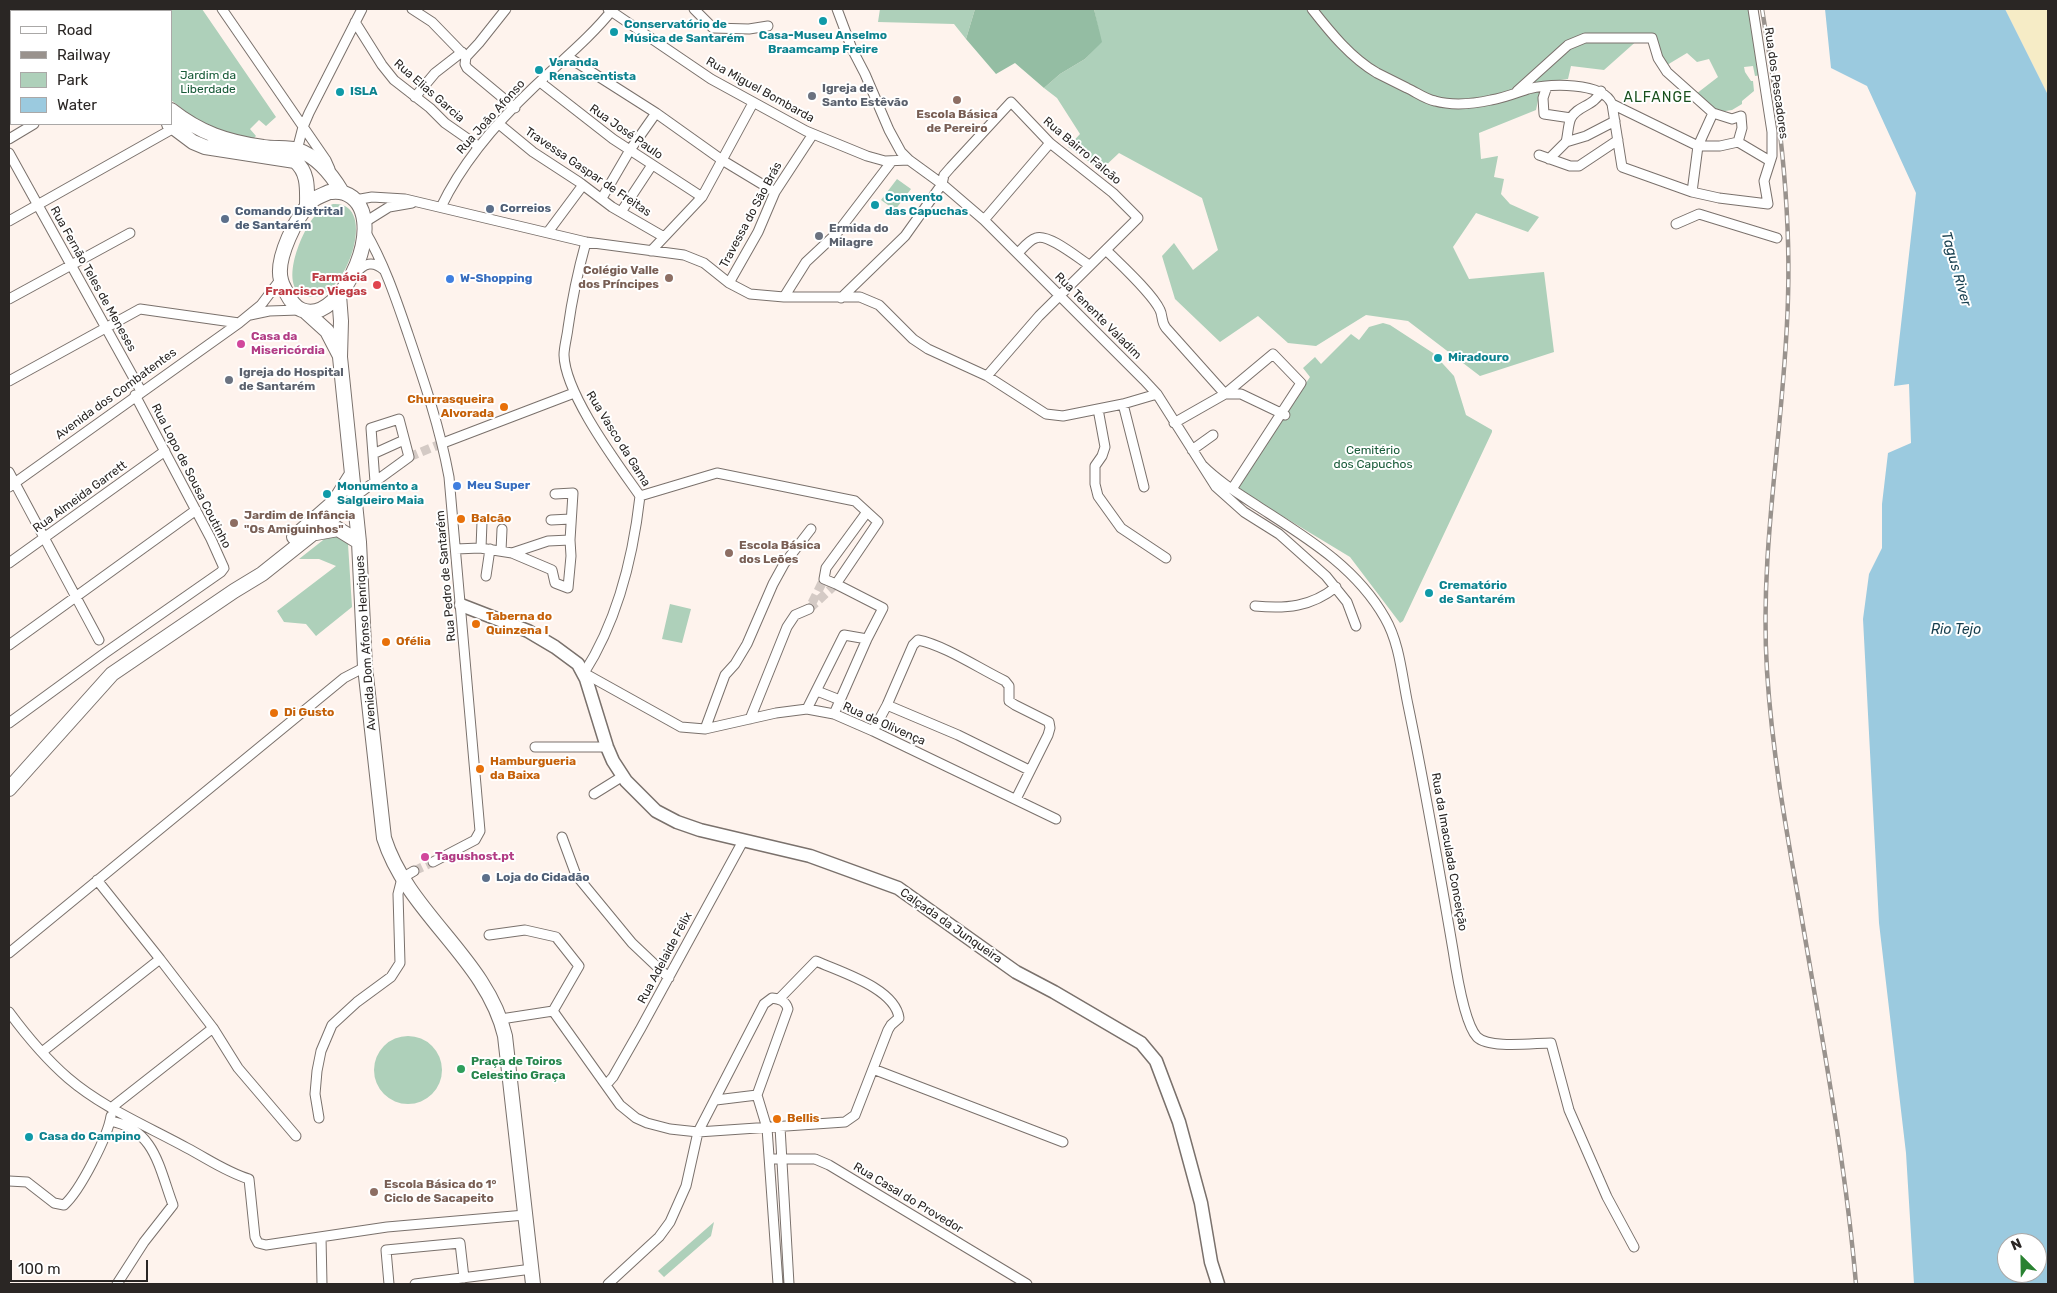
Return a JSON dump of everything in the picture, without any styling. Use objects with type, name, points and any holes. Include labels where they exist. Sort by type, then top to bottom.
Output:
[{"type":"main road","points":[[172,111],[192,125],[215,137],[265,147],[297,150],[317,162],[331,174],[342,192],[355,200],[365,227],[361,252],[350,279],[339,295],[325,306],[316,311],[303,311],[289,298],[280,280],[285,244],[294,227],[313,200],[329,192],[342,192]]},
{"type":"main road","points":[[172,126],[193,142],[205,147],[295,161],[302,167],[308,183],[307,207]]},
{"type":"main road","name":"Avenida Dom Afonso Henriques","points":[[339,295],[341,322],[340,356],[355,498],[365,667],[384,838],[389,854],[408,875],[431,917],[483,984],[501,1019],[505,1036],[533,1284]]},
{"type":"main road","name":"Avenida Dom Afonso Henriques","points":[[303,311],[327,331],[340,356]]},
{"type":"main road","points":[[234,591],[329,508],[352,474]]},
{"type":"main road","points":[[9,789],[112,674],[262,574],[355,498]]},
{"type":"main road","points":[[314,533],[338,529],[358,542]]},
{"type":"street","points":[[222,9],[326,160],[331,174]]},
{"type":"street","points":[[297,150],[303,128],[362,9]]},
{"type":"street","points":[[412,9],[432,22],[464,54],[466,68],[515,108]]},
{"type":"street","points":[[415,97],[435,73],[452,58],[464,54],[479,43],[506,9]]},
{"type":"street","name":"Rua Miguel Bombarda","points":[[611,9],[711,79],[813,134],[855,152],[892,161],[909,160]]},
{"type":"street","name":"Rua João Afonso","points":[[441,207],[458,175],[478,146],[540,82],[595,31],[611,9]]},
{"type":"street","points":[[694,9],[713,28],[749,29],[768,26]]},
{"type":"street","name":"Rua Tenente Valadim","points":[[837,9],[852,49],[901,152],[984,220],[1060,294],[1157,394],[1216,487],[1244,512],[1279,534],[1313,563],[1336,587],[1347,602],[1356,626]]},
{"type":"street","points":[[1312,9],[1345,47],[1375,72],[1433,100],[1449,104],[1473,103],[1547,86],[1601,91],[1609,98],[1612,104],[1622,167],[1692,192],[1698,146],[1713,113]]},
{"type":"street","name":"Rua dos Pescadores","points":[[1692,192],[1718,198],[1768,204],[1764,181],[1772,156],[1772,132],[1753,9]]},
{"type":"street","name":"Rua Elias Garcia","points":[[355,22],[382,65],[394,80],[430,108],[444,123],[478,146]]},
{"type":"street","points":[[1514,94],[1568,45],[1584,38],[1652,38],[1658,58],[1667,72],[1713,113],[1732,119],[1741,116],[1742,128],[1738,142]]},
{"type":"street","points":[[568,57],[656,113],[722,160],[775,192]]},
{"type":"street","name":"Rua José Paulo","points":[[540,82],[562,101],[630,150],[702,196]]},
{"type":"street","points":[[1547,86],[1543,98],[1544,114],[1571,118]]},
{"type":"street","points":[[1566,142],[1571,118],[1578,111],[1598,99],[1601,91]]},
{"type":"street","name":"Rua Bairro Falcão","points":[[942,184],[944,175],[1011,102],[1050,143],[1113,193],[1138,218],[1106,250]]},
{"type":"street","points":[[651,251],[702,196],[753,103]]},
{"type":"street","points":[[1612,104],[1698,146],[1720,146],[1738,142],[1770,161]]},
{"type":"street","points":[[602,198],[630,150],[656,113]]},
{"type":"street","points":[[1549,159],[1566,142],[1586,136],[1615,121]]},
{"type":"street","name":"Travessa Gaspar de Freitas","points":[[499,124],[533,152],[621,212],[664,237]]},
{"type":"street","points":[[9,139],[32,125]]},
{"type":"street","points":[[9,222],[172,126]]},
{"type":"street","name":"Travessa do São Brás","points":[[729,283],[758,232],[775,192],[813,134]]},
{"type":"street","points":[[1539,155],[1570,166],[1579,166],[1618,140]]},
{"type":"street","points":[[984,220],[1050,143]]},
{"type":"street","name":"Rua Fernão Teles de Meneses","points":[[9,153],[106,327],[138,393]]},
{"type":"street","points":[[784,297],[806,262],[836,233],[892,161]]},
{"type":"street","points":[[621,212],[652,165]]},
{"type":"street","points":[[841,298],[905,236],[942,184]]},
{"type":"street","points":[[548,232],[583,185]]},
{"type":"street","points":[[355,200],[364,197],[393,197],[586,242],[684,255],[704,263],[729,283],[750,294],[784,297],[860,297],[879,305],[913,339],[928,349],[987,376],[1046,414],[1063,416],[1123,404],[1157,394]]},
{"type":"street","points":[[365,227],[389,207],[418,202]]},
{"type":"street","points":[[1676,224],[1699,214],[1777,238]]},
{"type":"street","name":"Rua Pedro de Santarém","points":[[365,227],[384,270],[423,377],[443,443],[449,477],[480,832],[475,840],[433,862]]},
{"type":"street","points":[[9,299],[130,233]]},
{"type":"street","points":[[1018,253],[1034,238],[1042,236],[1059,244],[1089,266]]},
{"type":"street","name":"Rua Vasco da Gama","points":[[584,673],[615,614],[624,581],[640,496],[574,393],[569,379],[564,355],[574,287],[586,242]]},
{"type":"street","points":[[987,376],[1039,316],[1106,250],[1136,280],[1160,309],[1161,320],[1166,328],[1225,394],[1241,394],[1283,414]]},
{"type":"street","points":[[350,279],[360,268],[367,264],[376,264],[384,270]]},
{"type":"street","points":[[248,316],[261,305],[280,280]]},
{"type":"street","points":[[9,381],[140,309],[239,322]]},
{"type":"street","points":[[248,316],[269,310],[303,311]]},
{"type":"street","name":"Avenida dos Combatentes","points":[[12,485],[248,316]]},
{"type":"street","points":[[1174,423],[1225,394],[1273,354],[1301,383],[1283,414],[1232,489]]},
{"type":"street","name":"Rua Lopo de Sousa Coutinho","points":[[9,723],[224,568],[138,393]]},
{"type":"street","points":[[443,443],[574,393]]},
{"type":"street","points":[[1123,404],[1144,487]]},
{"type":"street","points":[[1098,409],[1105,447],[1102,456],[1094,466],[1098,496],[1121,528],[1166,558]]},
{"type":"street","points":[[355,498],[409,457],[399,419],[371,428],[375,482]]},
{"type":"street","points":[[1192,450],[1212,435]]},
{"type":"street","points":[[373,454],[404,440]]},
{"type":"street","name":"Rua Almeida Garrett","points":[[9,563],[165,451]]},
{"type":"street","name":"Rua da Imaculada Conceição","points":[[1202,464],[1215,478],[1302,534],[1336,559],[1368,594],[1386,619],[1400,660],[1428,801],[1459,984],[1471,1026],[1477,1037],[1489,1042],[1551,1043],[1569,1110],[1608,1197],[1634,1247]]},
{"type":"street","points":[[9,472],[12,485],[45,538],[99,640]]},
{"type":"street","points":[[640,496],[717,473],[854,500],[878,522],[836,584]]},
{"type":"street","points":[[456,549],[486,549],[512,553],[552,570],[555,583],[568,588],[573,493],[555,494]]},
{"type":"street","points":[[9,645],[196,510]]},
{"type":"street","points":[[834,714],[882,608],[824,579],[826,568],[867,512]]},
{"type":"street","points":[[551,520],[572,519]]},
{"type":"street","points":[[482,522],[486,549],[486,576]]},
{"type":"street","points":[[501,551],[502,529]]},
{"type":"street","points":[[705,729],[725,675],[735,664],[747,644],[784,564],[811,529]]},
{"type":"street","points":[[512,553],[548,541],[570,540]]},
{"type":"street","points":[[1255,606],[1284,608],[1301,606],[1322,598],[1336,587]]},
{"type":"street","points":[[461,605],[514,625],[540,638],[571,659],[584,673]]},
{"type":"street","points":[[750,719],[787,627],[795,615],[809,609]]},
{"type":"street","points":[[807,709],[844,635],[867,639]]},
{"type":"street","points":[[873,731],[887,705],[913,645],[918,640],[934,646],[1005,681],[1009,686],[1009,701],[1049,722],[1048,735],[1016,799]]},
{"type":"street","points":[[9,953],[344,678],[365,667]]},
{"type":"street","name":"Rua de Olivença","points":[[584,673],[681,727],[705,729],[776,713],[807,709],[834,714],[1056,819]]},
{"type":"street","name":"Calçada da Junqueira","points":[[584,673],[607,747],[623,776],[647,803],[665,816],[694,828],[810,856],[898,888],[1016,972],[1054,992],[1147,1048],[1156,1061],[1165,1081],[1179,1122],[1197,1186],[1211,1262],[1218,1284]]},
{"type":"street","points":[[817,691],[840,700]]},
{"type":"street","points":[[887,705],[958,735],[1029,770]]},
{"type":"street","points":[[535,747],[607,747]]},
{"type":"street","points":[[594,794],[623,776]]},
{"type":"street","points":[[562,837],[576,875],[632,943],[669,978]]},
{"type":"street","name":"Rua Adelaide Félix","points":[[606,1085],[613,1077],[669,978],[743,841]]},
{"type":"street","points":[[319,1118],[316,1094],[317,1072],[321,1051],[332,1025],[357,1002],[391,977],[400,963],[398,894],[408,875]]},
{"type":"street","points":[[97,880],[213,1028],[238,1068],[296,1136]]},
{"type":"street","points":[[490,935],[525,930],[556,937],[578,966],[553,1011]]},
{"type":"street","points":[[42,1052],[160,959]]},
{"type":"street","points":[[553,1011],[620,1105],[636,1118],[670,1129],[698,1132],[845,1122],[855,1115],[888,1030],[899,1018],[899,1012],[883,993],[816,961],[779,999]]},
{"type":"street","points":[[608,1284],[658,1237],[670,1222],[686,1186],[698,1132],[764,1004],[772,998],[779,999],[787,1005],[788,1009],[757,1095],[767,1128],[778,1284]]},
{"type":"street","points":[[501,1019],[553,1011]]},
{"type":"street","points":[[9,1012],[42,1052],[68,1078],[112,1108],[232,1173],[249,1179],[255,1237],[258,1243],[266,1245],[387,1227],[525,1215]]},
{"type":"street","points":[[9,1181],[27,1182],[54,1203],[64,1205],[88,1170],[110,1121],[112,1108],[213,1028]]},
{"type":"street","points":[[873,1069],[1063,1142]]},
{"type":"street","points":[[716,1100],[757,1095]]},
{"type":"street","points":[[110,1121],[135,1130],[148,1142],[173,1205],[144,1242],[117,1284]]},
{"type":"street","points":[[780,1127],[789,1284]]},
{"type":"street","name":"Rua Casal do Provedor","points":[[770,1159],[815,1159],[829,1165],[1027,1284]]},
{"type":"street","points":[[321,1237],[322,1284]]},
{"type":"street","points":[[389,1284],[386,1250],[460,1243],[464,1278]]},
{"type":"street","points":[[416,1284],[532,1269]]},
{"type":"green space","name":"Jardim da Liberdade","points":[[62,9],[202,9],[276,117],[266,126],[259,120],[250,129],[256,136],[253,139],[207,128],[172,101],[172,10]]},
{"type":"green space","points":[[880,9],[975,9],[966,39],[954,24],[878,22]]},
{"type":"green space","points":[[975,9],[1094,9],[1102,42],[1085,59],[1060,74],[1044,88],[1015,63],[996,74],[966,39]]},
{"type":"green space","points":[[1094,9],[1750,9],[1762,75],[1755,76],[1753,66],[1744,67],[1745,72],[1753,81],[1754,91],[1742,101],[1742,104],[1732,110],[1719,112],[1696,94],[1718,77],[1709,59],[1697,62],[1687,53],[1667,65],[1661,59],[1657,41],[1640,38],[1604,70],[1571,66],[1568,79],[1552,81],[1539,96],[1536,110],[1479,133],[1481,159],[1498,156],[1494,177],[1504,179],[1501,194],[1510,204],[1539,217],[1528,232],[1476,213],[1453,247],[1469,279],[1544,272],[1554,352],[1480,376],[1408,321],[1366,315],[1316,346],[1288,343],[1258,316],[1220,342],[1175,299],[1162,256],[1174,243],[1193,270],[1218,250],[1202,198],[1119,153],[1101,170],[1068,147],[1080,134],[1057,98],[1044,88],[1060,74],[1085,59],[1101,42]]},
{"type":"green space","points":[[897,179],[911,189],[895,210],[881,200]]},
{"type":"green space","points":[[333,204],[347,207],[354,218],[356,233],[353,250],[346,268],[336,283],[325,293],[312,297],[301,294],[294,286],[293,275],[298,249],[314,217],[323,209]]},
{"type":"green space","name":"Cemitério dos Capuchos","points":[[1383,323],[1390,325],[1433,353],[1454,376],[1466,415],[1492,430],[1403,621],[1400,623],[1350,557],[1236,488],[1310,377],[1303,368],[1315,357],[1321,364],[1351,334],[1359,340],[1369,327]]},
{"type":"green space","points":[[336,534],[345,538],[348,544],[352,607],[316,636],[306,624],[284,622],[277,611],[336,566],[319,559],[299,559],[327,537]]},
{"type":"green space","points":[[670,604],[691,609],[682,643],[662,639]]},
{"type":"green space","points":[[408,1036],[421,1039],[432,1046],[439,1057],[442,1070],[439,1083],[432,1094],[421,1101],[408,1104],[395,1101],[384,1094],[377,1083],[374,1070],[377,1057],[384,1046],[395,1039]]},
{"type":"green space","points":[[714,1222],[711,1236],[664,1277],[658,1271]]},
{"type":"sand","points":[[2005,9],[2048,9],[2048,95]]},
{"type":"water","name":"Rio Tejo","points":[[1825,9],[2005,9],[2048,95],[2048,1284],[1914,1284],[1906,1153],[1879,923],[1863,619],[1869,574],[1882,548],[1882,504],[1888,453],[1911,443],[1909,384],[1894,386],[1916,193],[1867,86],[1831,68]]},
{"type":"tunnel","points":[[409,457],[443,443]]},
{"type":"tunnel","points":[[812,603],[824,579]]},
{"type":"tunnel","points":[[809,609],[836,584]]},
{"type":"tunnel","points":[[414,871],[433,862]]},
{"type":"railway","points":[[1762,9],[1782,153],[1788,262],[1786,345],[1766,578],[1767,671],[1772,731],[1780,790],[1839,1143],[1856,1284]]},
{"type":"place","name":"Casa-Museu Anselmo Braamcamp Freire","points":[[823,21]]},
{"type":"place","name":"Conservatório de Música de Santarém","points":[[614,32]]},
{"type":"place","name":"Varanda Renascentista","points":[[539,70]]},
{"type":"place","name":"ISLA","points":[[340,92]]},
{"type":"place","name":"Igreja de Santo Estêvão","points":[[812,96]]},
{"type":"place","name":"Escola Básica de Pereiro","points":[[957,100]]},
{"type":"place","name":"Convento das Capuchas","points":[[875,205]]},
{"type":"place","name":"Correios","points":[[490,209]]},
{"type":"place","name":"Comando Distrital de Santarém","points":[[225,219]]},
{"type":"place","name":"Ermida do Milagre","points":[[819,236]]},
{"type":"place","name":"Colégio Valle dos Príncipes","points":[[669,278]]},
{"type":"place","name":"W-Shopping","points":[[450,279]]},
{"type":"place","name":"Farmácia Francisco Viegas","points":[[377,285]]},
{"type":"place","name":"Casa da Misericórdia","points":[[241,344]]},
{"type":"place","name":"Miradouro","points":[[1438,358]]},
{"type":"place","name":"Igreja do Hospital de Santarém","points":[[229,380]]},
{"type":"place","name":"Churrasqueira Alvorada","points":[[504,407]]},
{"type":"place","name":"Meu Super","points":[[457,486]]},
{"type":"place","name":"Monumento a Salgueiro Maia","points":[[327,494]]},
{"type":"place","name":"Balcão","points":[[461,519]]},
{"type":"place","name":"Jardim de Infância \"Os Amiguinhos\"","points":[[234,523]]},
{"type":"place","name":"Escola Básica dos Leões","points":[[729,553]]},
{"type":"place","name":"Crematório de Santarém","points":[[1429,593]]},
{"type":"place","name":"Taberna do Quinzena I","points":[[476,624]]},
{"type":"place","name":"Ofélia","points":[[386,642]]},
{"type":"place","name":"Di Gusto","points":[[274,713]]},
{"type":"place","name":"Hamburgueria da Baixa","points":[[480,769]]},
{"type":"place","name":"Tagushost.pt","points":[[425,857]]},
{"type":"place","name":"Loja do Cidadão","points":[[486,878]]},
{"type":"place","name":"Praça de Toiros Celestino Graça","points":[[461,1069]]},
{"type":"place","name":"Bellis","points":[[777,1119]]},
{"type":"place","name":"Casa do Campino","points":[[29,1137]]},
{"type":"place","name":"Escola Básica do 1° Ciclo de Sacapeito","points":[[374,1192]]},
{"type":"district","name":"ALFANGE","points":[[1658,98]]},
{"type":"water label","name":"Tagus River","points":[[1956,269]]}]
